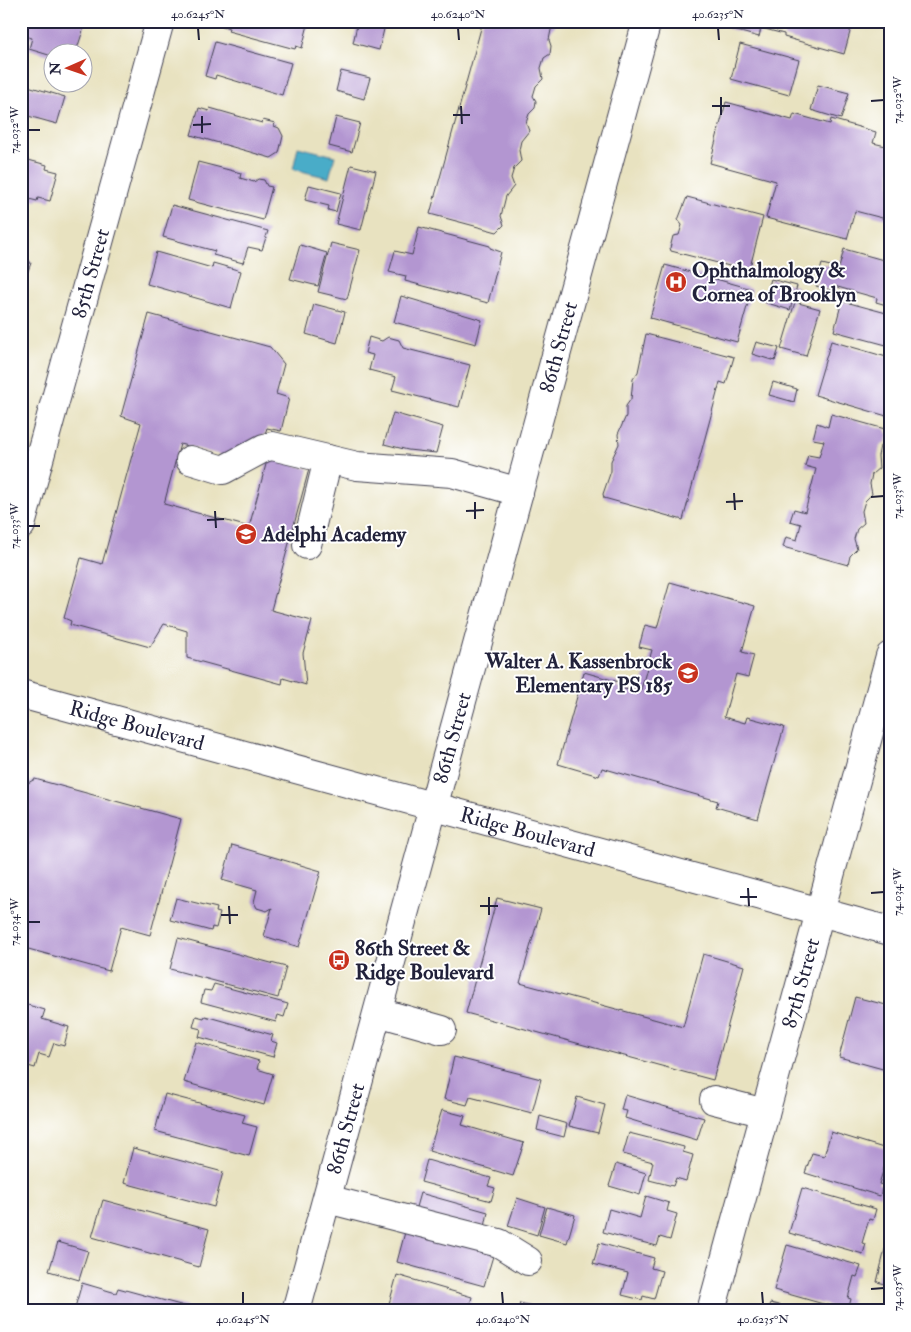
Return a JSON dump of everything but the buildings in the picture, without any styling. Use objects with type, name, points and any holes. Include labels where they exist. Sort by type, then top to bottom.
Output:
[{"type":"street","name":"85th Street","points":[[21,525],[160,21]]},
{"type":"street","name":"86th Street","points":[[296,1311],[647,21]]},
{"type":"street","points":[[190,460],[223,470],[264,448],[272,446],[374,468],[452,473],[519,492]]},
{"type":"street","points":[[307,545],[328,459]]},
{"type":"street","name":"87th Street","points":[[711,1311],[890,656]]},
{"type":"street","name":"Ridge Boulevard","points":[[21,694],[890,931]]},
{"type":"street","points":[[378,1012],[442,1030]]},
{"type":"street","points":[[714,1100],[765,1113]]},
{"type":"street","points":[[327,1199],[499,1243],[528,1261]]},
{"type":"water","points":[[298,147],[335,156],[329,178],[293,169]]},
{"type":"place","name":"Ophthalmology & Cornea of Brooklyn","points":[[676,282]]},
{"type":"place","name":"Adelphi Academy","points":[[246,534]]},
{"type":"place","name":"Walter A. Kassenbrock Elementary PS 185","points":[[688,673]]},
{"type":"place","name":"86th Street & Ridge Boulevard","points":[[339,960]]}]
